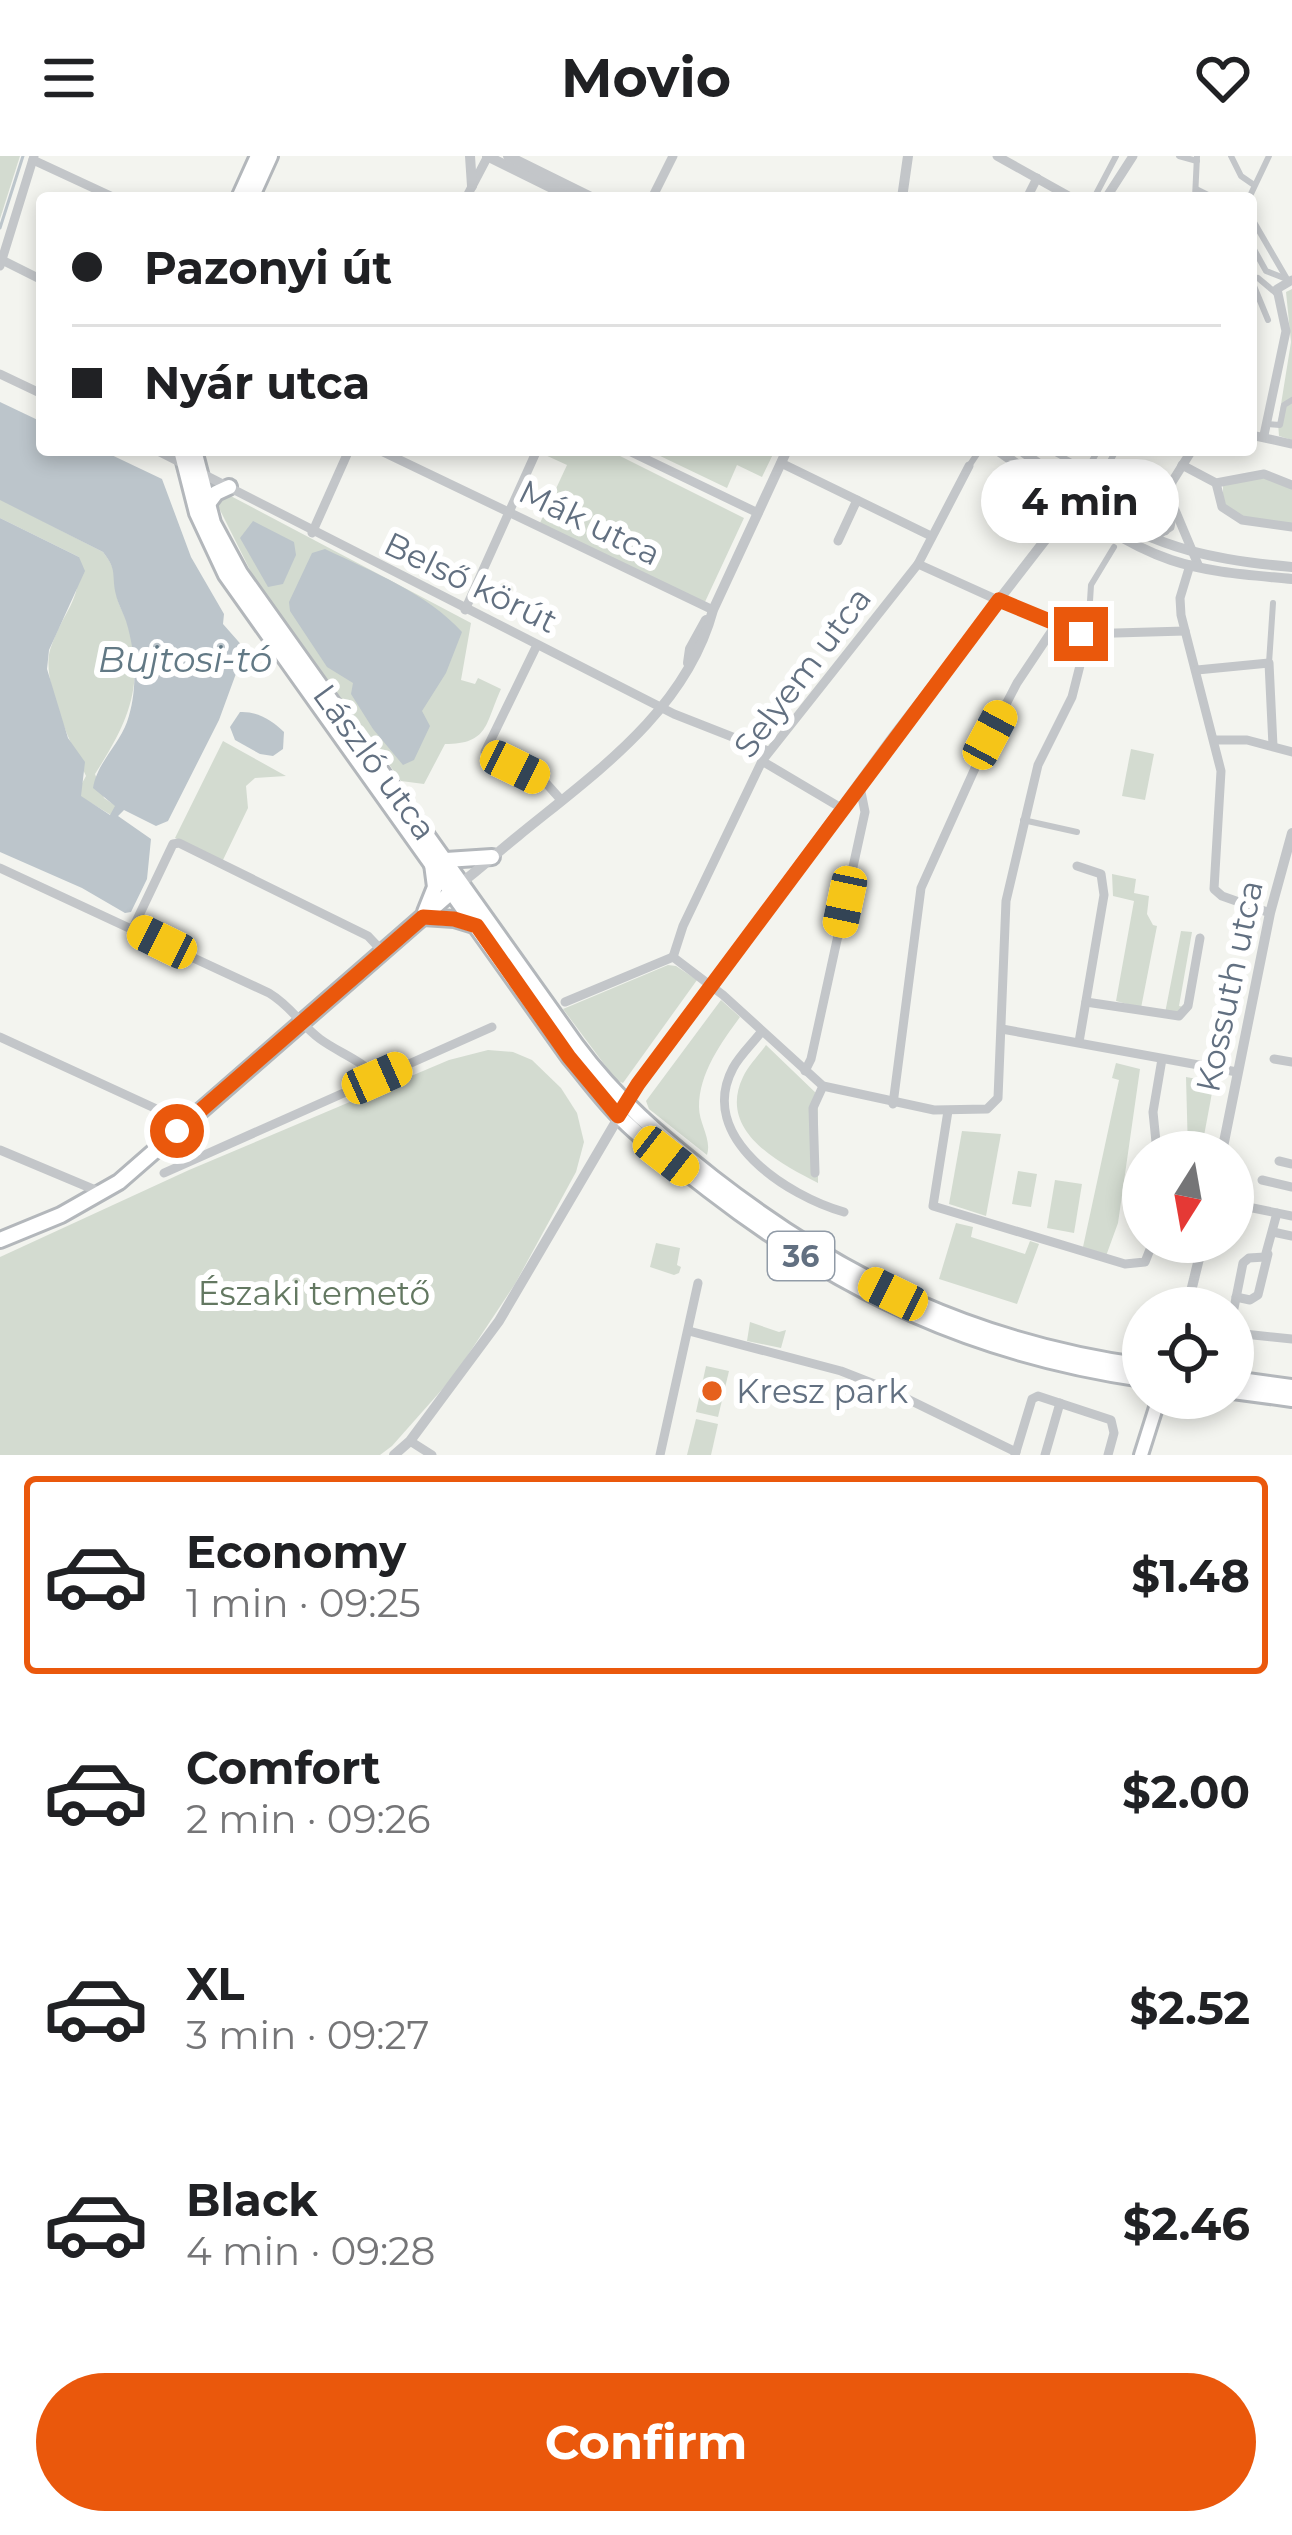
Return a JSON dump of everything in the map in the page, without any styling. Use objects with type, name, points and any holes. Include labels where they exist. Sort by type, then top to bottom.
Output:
[{"type":"main road","points":[[242,192],[258,156]]},
{"type":"main road","points":[[254,192],[270,156]]},
{"type":"main road","name":"László utca","points":[[188,462],[249,597]]},
{"type":"main road","name":"László utca","points":[[188,462],[204,532],[457,887]]},
{"type":"main road","points":[[207,505],[229,487]]},
{"type":"main road","points":[[422,917],[435,886],[438,860],[492,857]]},
{"type":"main road","points":[[0,1240],[102,1193],[457,887]]},
{"type":"main road","name":"36","points":[[457,887],[477,926],[569,1057],[621,1111],[758,1228],[888,1306],[1010,1351],[1122,1375]]},
{"type":"main road","name":"36","points":[[457,887],[621,1111],[766,1220],[866,1281],[1000,1335],[1122,1362]]},
{"type":"main road","points":[[422,917],[477,926]]},
{"type":"main road","points":[[1254,1382],[1292,1387]]},
{"type":"main road","points":[[1254,1393],[1292,1399]]},
{"type":"main road","points":[[1141,1455],[1152,1419]]},
{"type":"street","points":[[469,192],[470,156]]},
{"type":"street","points":[[469,192],[488,156],[560,192]]},
{"type":"street","points":[[508,156],[581,192]]},
{"type":"street","points":[[655,192],[673,156]]},
{"type":"street","points":[[903,192],[908,156]]},
{"type":"street","points":[[997,156],[1062,192]]},
{"type":"street","points":[[1097,192],[1116,156]]},
{"type":"street","points":[[1110,192],[1133,156]]},
{"type":"street","points":[[1180,156],[1197,162],[1195,192]]},
{"type":"street","points":[[1231,156],[1241,176],[1255,185]]},
{"type":"street","points":[[1252,192],[1269,156]]},
{"type":"street","points":[[36,278],[1,263],[33,158],[103,192]]},
{"type":"street","points":[[1030,192],[1037,178]]},
{"type":"street","points":[[1257,226],[1291,280]]},
{"type":"street","points":[[1257,255],[1266,271],[1291,280]]},
{"type":"street","points":[[1257,280],[1276,294],[1288,312],[1266,430]]},
{"type":"street","points":[[1276,294],[1279,286],[1291,280]]},
{"type":"street","points":[[1257,285],[1268,320]]},
{"type":"street","points":[[0,374],[36,391]]},
{"type":"street","points":[[1257,433],[1280,425],[1284,405],[1292,400]]},
{"type":"street","points":[[1266,430],[1292,444]]},
{"type":"street","points":[[312,533],[346,456]]},
{"type":"street","name":"Mák utca","points":[[391,456],[713,610]]},
{"type":"street","points":[[465,610],[534,456]]},
{"type":"street","points":[[640,456],[758,513]]},
{"type":"street","points":[[457,887],[562,802],[662,707],[706,635],[784,456]]},
{"type":"street","name":"Selyem utca","points":[[673,957],[683,926],[765,756],[918,564],[976,456]]},
{"type":"street","points":[[1006,456],[1044,482],[1194,562],[1233,562],[1290,576]]},
{"type":"street","points":[[1027,456],[1124,539],[1194,562],[1290,576]]},
{"type":"street","points":[[1061,456],[1145,503],[1166,532]]},
{"type":"street","points":[[1075,474],[1088,470],[1095,456]]},
{"type":"street","points":[[1107,494],[1103,476],[1113,456]]},
{"type":"street","points":[[1188,456],[1172,482],[1173,512],[1194,562],[1180,598],[1222,789],[1214,889],[1270,914]]},
{"type":"street","name":"Belső körút","points":[[188,462],[312,533],[765,756],[843,809]]},
{"type":"street","points":[[781,463],[932,536]]},
{"type":"street","points":[[1182,465],[1216,482],[1264,474],[1292,484]]},
{"type":"street","points":[[1044,482],[1057,503],[1053,526]]},
{"type":"street","points":[[1216,482],[1222,507],[1242,520],[1292,526]]},
{"type":"street","points":[[394,1455],[410,1441],[499,1321],[621,1111],[1077,499]]},
{"type":"street","points":[[838,541],[857,500]]},
{"type":"street","points":[[1153,538],[1166,532],[1173,512]]},
{"type":"street","points":[[565,1002],[673,957],[823,1087],[893,1104],[948,1111],[987,1108],[998,1098],[1006,901],[1023,820],[1038,765],[1072,697],[1088,634],[1091,586],[1114,547]]},
{"type":"street","points":[[918,564],[1054,626],[1088,634],[1185,631]]},
{"type":"street","points":[[1273,603],[1269,664],[1274,746]]},
{"type":"street","points":[[893,1104],[921,888],[990,735],[1054,626]]},
{"type":"street","points":[[537,644],[485,752],[545,782],[562,802]]},
{"type":"street","points":[[1197,670],[1269,664]]},
{"type":"street","points":[[1214,740],[1292,752]]},
{"type":"street","points":[[805,1071],[865,812],[860,787]]},
{"type":"street","points":[[1023,820],[1077,832]]},
{"type":"street","name":"Kossuth utca","points":[[1226,1131],[1270,914],[1292,832]]},
{"type":"street","points":[[133,928],[173,844],[368,936],[383,952]]},
{"type":"street","points":[[1077,866],[1095,871],[1103,880],[1079,1042]]},
{"type":"street","points":[[0,868],[269,993],[315,1035],[377,1078]]},
{"type":"street","points":[[1086,1002],[1179,1016],[1188,1006],[1200,938]]},
{"type":"street","points":[[164,1173],[492,1027]]},
{"type":"street","points":[[1002,1029],[1237,1072]]},
{"type":"street","points":[[762,1031],[733,1068],[725,1091],[724,1107],[733,1138],[763,1170],[844,1212]]},
{"type":"street","points":[[0,1037],[187,1123]]},
{"type":"street","points":[[1155,1131],[1153,1112],[1162,1059]]},
{"type":"street","points":[[1274,1059],[1292,1062]]},
{"type":"street","points":[[815,1173],[813,1108],[823,1087]]},
{"type":"street","points":[[948,1111],[934,1206],[1125,1264],[1143,1263]]},
{"type":"street","points":[[0,1150],[102,1193]]},
{"type":"street","points":[[1279,1161],[1292,1164]]},
{"type":"street","points":[[1262,1180],[1292,1187]]},
{"type":"street","points":[[1254,1208],[1292,1216]]},
{"type":"street","points":[[1254,1300],[1277,1213]]},
{"type":"street","points":[[1273,1232],[1292,1236]]},
{"type":"street","points":[[1239,1287],[1246,1259],[1265,1258],[1268,1253]]},
{"type":"street","points":[[660,1455],[698,1283]]},
{"type":"street","points":[[689,1331],[841,1371],[1016,1453],[1037,1396],[1111,1420],[1114,1433],[1108,1455]]},
{"type":"street","points":[[1254,1335],[1292,1339]]},
{"type":"street","points":[[1045,1455],[1060,1403]]},
{"type":"street","points":[[410,1441],[432,1455]]},
{"type":"green space","points":[[0,156],[20,156],[0,219]]},
{"type":"green space","points":[[1292,289],[1292,440],[1279,436],[1278,423],[1291,342],[1286,292]]},
{"type":"green space","points":[[547,456],[620,456],[744,518],[704,604],[540,523],[567,465]]},
{"type":"green space","points":[[660,456],[772,456],[762,477],[737,465],[727,488]]},
{"type":"green space","points":[[1264,475],[1292,487],[1292,525],[1242,518],[1223,506],[1223,486]]},
{"type":"green space","points":[[227,494],[471,623],[461,680],[475,684],[478,678],[501,689],[484,730],[470,740],[445,744],[424,784],[401,781],[253,576],[218,506]]},
{"type":"green space","points":[[1109,496],[1117,501],[1120,496],[1146,510],[1163,531],[1124,515]]},
{"type":"green space","points":[[0,499],[103,552],[113,568],[135,665],[125,720],[95,774],[104,798],[116,806],[111,815],[81,797],[86,776],[49,676],[51,647],[75,596],[79,557],[0,518]]},
{"type":"green space","points":[[223,741],[286,776],[255,778],[246,786],[248,808],[222,862],[175,838]]},
{"type":"green space","points":[[1131,749],[1154,754],[1145,800],[1122,796]]},
{"type":"green space","points":[[1112,874],[1136,879],[1134,893],[1149,896],[1147,914],[1157,926],[1141,1008],[1116,1001],[1134,901],[1113,896]]},
{"type":"green space","points":[[1181,931],[1192,932],[1179,1006],[1184,1007],[1180,1013],[1165,1013]]},
{"type":"green space","points":[[668,965],[697,980],[623,1083],[563,1009]]},
{"type":"green space","points":[[721,1000],[740,1017],[707,1070],[700,1094],[707,1155],[649,1109],[646,1101]]},
{"type":"green space","points":[[766,1045],[818,1095],[818,1183],[756,1143],[738,1114],[743,1077]]},
{"type":"green space","name":"Északi temető","points":[[488,1050],[532,1060],[561,1088],[577,1113],[584,1142],[576,1172],[515,1284],[454,1376],[392,1446],[380,1455],[0,1455],[0,1257],[189,1170],[449,1060]]},
{"type":"green space","points":[[1116,1063],[1140,1069],[1131,1131],[1122,1131],[1122,1195],[1106,1256],[1083,1247],[1119,1080],[1112,1078]]},
{"type":"green space","points":[[1186,1077],[1214,1082],[1205,1131],[1187,1131]]},
{"type":"green space","points":[[962,1131],[1001,1134],[986,1216],[949,1204]]},
{"type":"green space","points":[[1018,1171],[1037,1174],[1031,1207],[1012,1204]]},
{"type":"green space","points":[[1055,1180],[1082,1184],[1074,1233],[1047,1228]]},
{"type":"green space","points":[[956,1223],[973,1227],[971,1237],[1025,1254],[1030,1241],[1039,1244],[1017,1304],[939,1279]]},
{"type":"green space","points":[[656,1243],[680,1248],[679,1273],[650,1267]]},
{"type":"green space","points":[[750,1322],[786,1330],[781,1348],[747,1341]]},
{"type":"green space","name":"Kresz park","points":[[706,1366],[729,1371],[718,1417],[696,1412]]},
{"type":"green space","points":[[696,1419],[718,1424],[711,1455],[687,1455]]},
{"type":"water","name":"Bujtosi-tó","points":[[0,402],[36,419],[36,456],[114,456],[162,479],[191,557],[224,614],[223,624],[245,649],[219,720],[168,821],[156,826],[124,810],[118,816],[151,839],[147,879],[131,912],[0,852],[0,518],[79,557],[85,571],[49,650],[47,669],[68,738],[85,762],[81,796],[110,815],[115,806],[93,788],[127,722],[134,659],[112,568],[103,552],[0,500]]},
{"type":"water","points":[[253,521],[294,542],[296,555],[283,584],[268,587],[240,538]]},
{"type":"water","points":[[325,549],[416,595],[462,632],[446,673],[422,711],[430,726],[414,760],[403,765],[351,694],[353,683],[327,667],[290,611],[289,602],[312,553]]},
{"type":"water","points":[[240,712],[269,720],[284,732],[283,749],[273,756],[260,754],[235,740],[230,727]]},
{"type":"waterway","points":[[0,228],[23,156]]},
{"type":"place","name":"Kresz park","points":[[712,1391]]},
{"type":"route","points":[[177,1131],[423,917],[477,926],[569,1057],[618,1116],[895,734],[999,600],[1081,634]]}]
